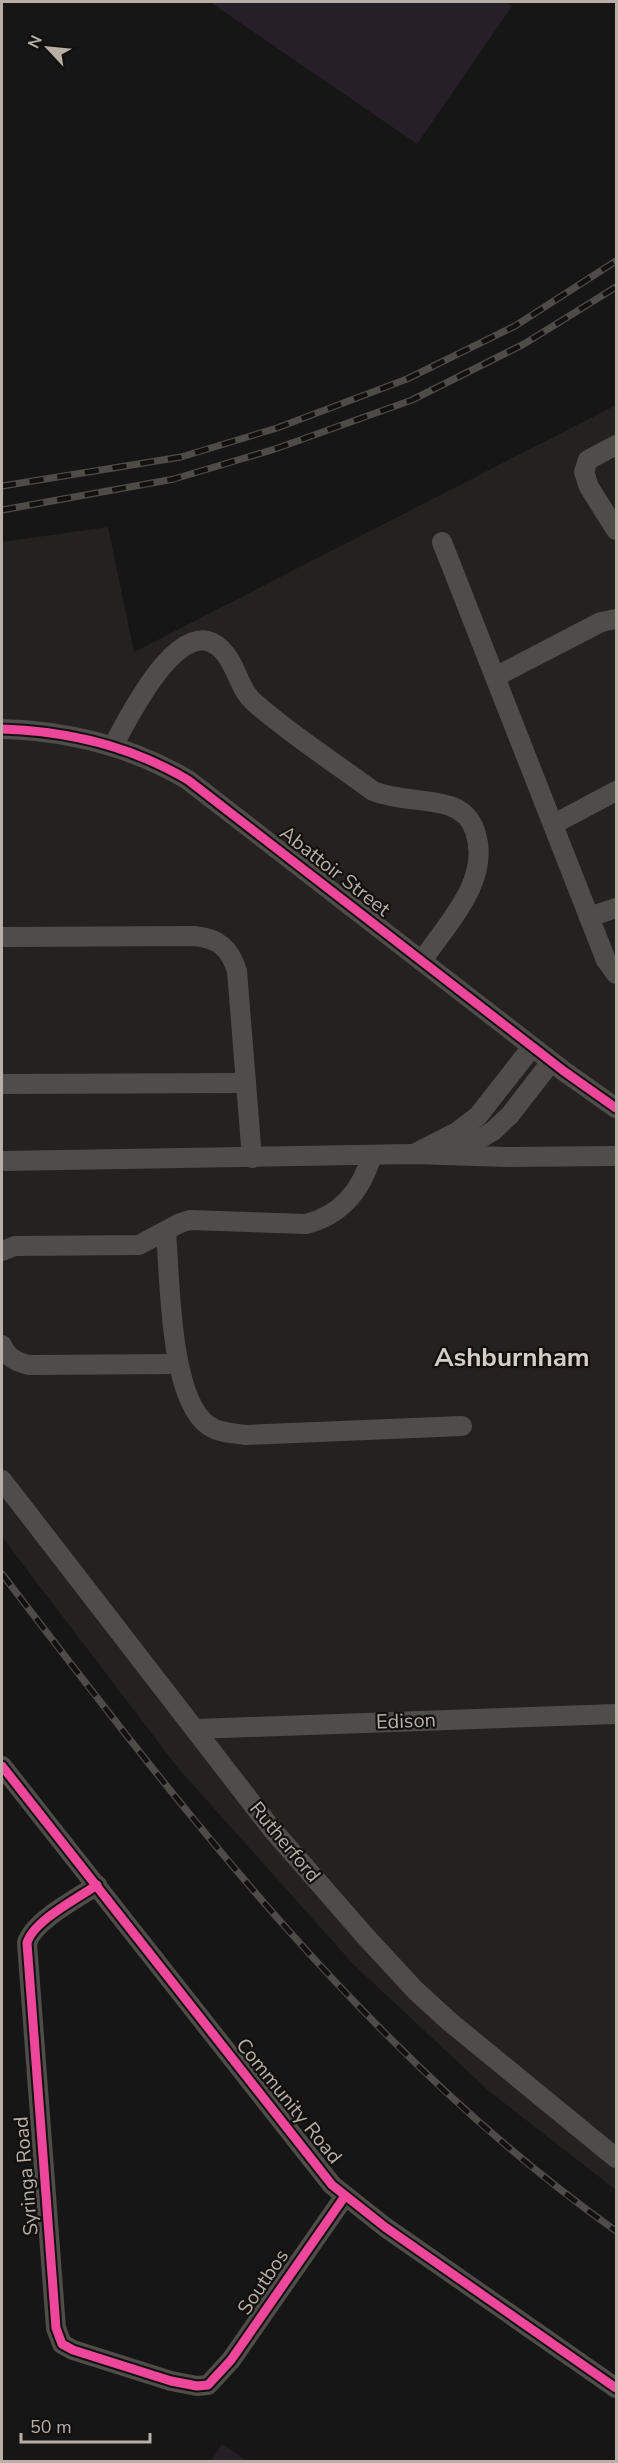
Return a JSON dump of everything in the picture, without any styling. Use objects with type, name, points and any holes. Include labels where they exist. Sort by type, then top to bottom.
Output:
[{"type":"street","points":[[616,445],[588,460],[584,472],[589,487],[616,529]]},
{"type":"street","points":[[442,542],[606,960],[616,974]]},
{"type":"street","points":[[495,677],[601,622],[616,619]]},
{"type":"street","points":[[113,746],[144,692],[173,655],[194,640],[207,640],[222,649],[254,702],[373,791],[388,797],[451,807],[462,813],[472,823],[476,833],[480,847],[480,864],[469,890],[422,961]]},
{"type":"street","name":"Abattoir Street","points":[[2,729],[41,730],[113,746],[170,769],[210,795],[551,1062],[616,1108]]},
{"type":"street","points":[[554,824],[616,791]]},
{"type":"street","points":[[589,917],[616,908]]},
{"type":"street","points":[[2,937],[194,936],[215,940],[232,956],[237,970],[252,1158]]},
{"type":"street","points":[[413,1154],[457,1132],[478,1116],[532,1047]]},
{"type":"street","points":[[453,1155],[493,1131],[510,1115],[551,1062]]},
{"type":"street","points":[[2,1084],[246,1083]]},
{"type":"street","points":[[2,1161],[413,1154],[616,1156]]},
{"type":"street","points":[[2,1251],[15,1246],[139,1245],[190,1220],[306,1224],[319,1221],[348,1201],[360,1187],[372,1155]]},
{"type":"street","points":[[166,1232],[177,1364],[196,1412],[208,1425],[225,1433],[244,1435],[462,1426]]},
{"type":"street","points":[[2,1345],[6,1354],[16,1362],[29,1365],[177,1364]]},
{"type":"street","name":"Rutherford","points":[[2,1480],[271,1828],[416,1991],[512,2075],[616,2158]]},
{"type":"street","name":"Edison","points":[[196,1729],[616,1714]]},
{"type":"street","name":"Community Road","points":[[2,1766],[310,2159],[345,2196],[422,2254],[616,2388]]},
{"type":"street","name":"Syringa Road","points":[[97,1885],[43,1922],[30,1933],[27,1942],[56,2328],[62,2344],[73,2350],[183,2384],[208,2385]]},
{"type":"street","name":"Soutbos","points":[[208,2385],[231,2360],[345,2196]]},
{"type":"shaded area","points":[[210,2],[506,2],[512,6],[417,144]]},
{"type":"shaded area","name":"Ashburnham","points":[[616,405],[616,2190],[490,2092],[353,1964],[178,1768],[2,1537],[2,542],[108,527],[134,652]]},
{"type":"shaded area","points":[[222,2444],[247,2461],[211,2461]]},
{"type":"railway","points":[[2,486],[181,457],[277,428],[407,379],[515,326],[616,261]]},
{"type":"railway","points":[[2,510],[174,479],[275,449],[412,400],[524,344],[616,287]]},
{"type":"railway","points":[[2,1574],[211,1840],[361,2009],[441,2088],[526,2162],[616,2231]]},
{"type":"cycle path","points":[[2,729],[51,733],[98,742],[144,758],[188,780],[565,1072],[616,1108]]},
{"type":"cycle path","points":[[2,1766],[332,2185],[385,2227],[616,2388]]},
{"type":"cycle path","points":[[97,1885],[47,1918],[38,1926],[27,1943],[56,2328],[62,2344],[73,2350],[171,2381],[197,2386],[208,2385],[231,2360],[345,2196]]},
{"type":"district","name":"Ashburnham","points":[[512,1357]]}]
